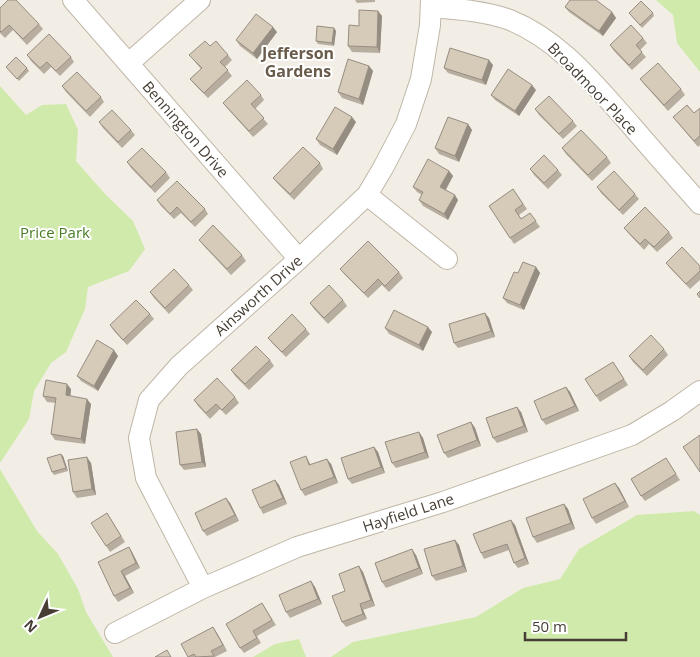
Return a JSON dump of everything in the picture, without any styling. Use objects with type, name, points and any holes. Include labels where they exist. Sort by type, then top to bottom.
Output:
[{"type":"street","name":"Bennington Drive","points":[[73,0],[299,259]]},
{"type":"street","points":[[129,63],[200,0]]},
{"type":"street","name":"Ainsworth Drive","points":[[203,588],[146,478],[139,438],[149,400],[179,366],[299,259],[367,195],[406,124],[421,79],[430,24],[431,4]]},
{"type":"street","name":"Broadmoor Place","points":[[431,4],[509,20],[537,34],[556,47],[614,106],[700,204]]},
{"type":"street","points":[[367,195],[447,260]]},
{"type":"street","name":"Hayfield Lane","points":[[115,633],[203,588],[297,547],[443,502],[632,435],[672,411],[700,391]]},
{"type":"green space","points":[[656,0],[700,0],[700,72],[677,43],[673,15]]},
{"type":"green space","name":"Price Park","points":[[0,86],[26,115],[42,105],[66,104],[78,130],[76,161],[106,195],[133,221],[145,249],[129,271],[88,287],[85,309],[66,352],[51,363],[34,391],[29,419],[0,463]]},
{"type":"green space","points":[[0,469],[37,531],[58,554],[78,589],[86,612],[113,657],[0,657]]},
{"type":"green space","points":[[694,511],[700,515],[700,657],[331,657],[353,642],[476,617],[523,588],[560,579],[579,549],[637,515]]},
{"type":"green space","points":[[299,639],[306,657],[253,657],[275,644]]},
{"type":"building","points":[[8,0],[16,0],[39,24],[23,39],[9,25],[0,31],[0,8]]},
{"type":"building","points":[[570,0],[596,0],[612,12],[599,31],[565,7]]},
{"type":"building","points":[[641,1],[653,13],[640,25],[629,13]]},
{"type":"building","points":[[359,10],[378,11],[377,47],[348,46],[349,25],[359,26]]},
{"type":"building","points":[[256,14],[273,27],[253,53],[236,40]]},
{"type":"building","points":[[631,25],[643,38],[636,45],[642,52],[629,65],[610,45]]},
{"type":"building","points":[[317,26],[334,28],[332,43],[316,41]]},
{"type":"building","points":[[49,34],[71,57],[56,71],[47,62],[40,68],[27,55]]},
{"type":"building","points":[[205,41],[210,46],[216,41],[228,55],[220,62],[228,70],[204,93],[190,79],[202,68],[189,55]]},
{"type":"building","points":[[450,48],[489,60],[482,80],[444,68]]},
{"type":"building","points":[[16,57],[27,68],[17,79],[6,67]]},
{"type":"building","points":[[348,59],[369,66],[359,99],[338,92]]},
{"type":"building","points":[[658,63],[681,89],[664,105],[640,79]]},
{"type":"building","points":[[508,69],[532,85],[515,111],[491,95]]},
{"type":"building","points":[[77,72],[101,97],[86,111],[62,86]]},
{"type":"building","points":[[247,80],[261,95],[251,104],[264,118],[249,131],[223,103]]},
{"type":"building","points":[[549,96],[573,121],[559,134],[535,109]]},
{"type":"building","points":[[687,105],[694,113],[700,108],[700,136],[694,141],[673,117]]},
{"type":"building","points":[[335,107],[352,117],[333,149],[316,139]]},
{"type":"building","points":[[112,110],[131,130],[118,142],[99,122]]},
{"type":"building","points":[[448,117],[468,124],[455,156],[435,148]]},
{"type":"building","points":[[581,130],[607,157],[588,175],[562,148]]},
{"type":"building","points":[[303,147],[320,163],[290,194],[273,178]]},
{"type":"building","points":[[142,148],[166,172],[151,187],[127,162]]},
{"type":"building","points":[[544,155],[558,170],[544,183],[530,169]]},
{"type":"building","points":[[428,159],[449,171],[440,187],[455,195],[444,214],[419,200],[423,192],[413,187]]},
{"type":"building","points":[[614,171],[635,194],[619,210],[597,187]]},
{"type":"building","points":[[177,181],[205,209],[191,222],[177,207],[170,214],[157,200]]},
{"type":"building","points":[[513,189],[523,204],[515,210],[521,219],[530,213],[536,221],[510,238],[489,206]]},
{"type":"building","points":[[645,207],[669,232],[654,247],[645,239],[640,244],[624,228]]},
{"type":"building","points":[[213,225],[242,255],[227,269],[199,240]]},
{"type":"building","points":[[368,241],[399,272],[385,286],[378,279],[364,293],[340,269]]},
{"type":"building","points":[[682,247],[700,266],[700,271],[686,284],[666,263]]},
{"type":"building","points":[[523,262],[536,267],[520,305],[503,298],[514,272],[518,273]]},
{"type":"building","points":[[174,269],[189,285],[165,308],[150,292]]},
{"type":"building","points":[[329,285],[343,300],[324,318],[310,303]]},
{"type":"building","points":[[136,300],[150,314],[123,340],[110,325]]},
{"type":"building","points":[[394,310],[428,327],[419,345],[385,328]]},
{"type":"building","points":[[485,313],[491,331],[454,343],[449,324]]},
{"type":"building","points":[[292,314],[306,329],[282,352],[268,338]]},
{"type":"building","points":[[651,335],[664,349],[643,370],[629,356]]},
{"type":"building","points":[[97,340],[114,350],[94,386],[77,376]]},
{"type":"building","points":[[256,346],[270,360],[245,384],[231,370]]},
{"type":"building","points":[[613,362],[624,379],[596,396],[585,379]]},
{"type":"building","points":[[217,378],[235,397],[222,410],[216,404],[206,413],[194,400]]},
{"type":"building","points":[[46,380],[67,384],[66,395],[87,399],[81,439],[51,434],[56,398],[43,396]]},
{"type":"building","points":[[566,387],[575,406],[542,420],[534,401]]},
{"type":"building","points":[[517,407],[524,426],[493,438],[486,418]]},
{"type":"building","points":[[471,422],[477,440],[444,453],[437,435]]},
{"type":"building","points":[[197,429],[202,462],[180,465],[176,432]]},
{"type":"building","points":[[419,432],[425,452],[392,463],[385,442]]},
{"type":"building","points":[[700,435],[700,472],[683,447]]},
{"type":"building","points":[[374,447],[381,467],[348,479],[341,458]]},
{"type":"building","points":[[61,454],[66,468],[52,472],[47,458]]},
{"type":"building","points":[[306,456],[309,465],[327,459],[334,477],[301,490],[290,462]]},
{"type":"building","points":[[87,457],[92,489],[73,492],[68,460]]},
{"type":"building","points":[[666,458],[676,474],[641,496],[631,479]]},
{"type":"building","points":[[275,480],[283,498],[260,508],[252,490]]},
{"type":"building","points":[[615,483],[625,501],[592,518],[583,499]]},
{"type":"building","points":[[226,498],[235,515],[203,531],[195,513]]},
{"type":"building","points":[[564,504],[571,523],[533,537],[526,518]]},
{"type":"building","points":[[107,513],[121,536],[106,546],[91,523]]},
{"type":"building","points":[[511,520],[525,558],[514,563],[507,544],[481,553],[473,534]]},
{"type":"building","points":[[455,540],[463,566],[432,576],[424,549]]},
{"type":"building","points":[[129,547],[136,563],[121,571],[130,588],[114,596],[98,562]]},
{"type":"building","points":[[412,549],[419,568],[382,582],[375,563]]},
{"type":"building","points":[[359,566],[371,600],[360,604],[363,614],[342,622],[332,596],[345,591],[339,574]]},
{"type":"building","points":[[311,581],[318,599],[286,612],[279,595]]},
{"type":"building","points":[[262,603],[272,620],[253,631],[257,638],[240,648],[226,624]]},
{"type":"building","points":[[213,627],[223,645],[211,651],[214,656],[196,657],[194,654],[188,657],[181,644]]},
{"type":"building","points":[[167,650],[171,657],[155,657]]},
{"type":"district","name":"Jefferson Gardens","points":[[298,62]]}]
